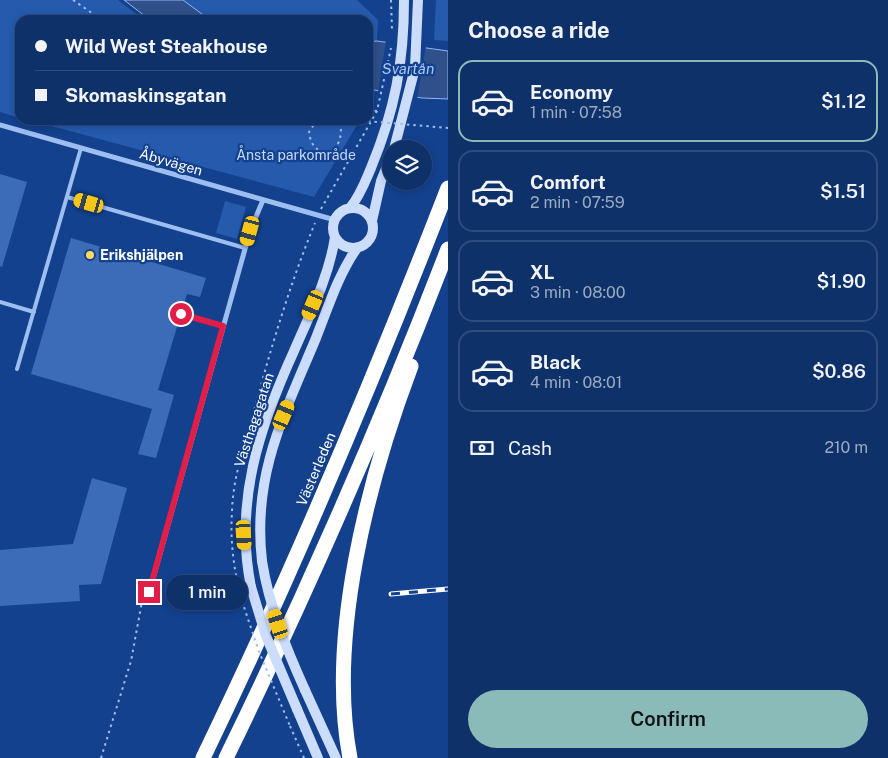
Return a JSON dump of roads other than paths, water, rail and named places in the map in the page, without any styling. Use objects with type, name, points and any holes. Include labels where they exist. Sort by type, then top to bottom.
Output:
[{"type":"highway","name":"Västerleden","points":[[203,758],[305,535],[386,348],[448,188]]},
{"type":"highway","points":[[226,758],[289,624],[423,313],[448,249]]},
{"type":"highway","points":[[350,758],[344,678],[347,630],[356,563],[375,472],[425,328],[423,313]]},
{"type":"main road","points":[[382,178],[372,221],[373,232],[371,238],[366,244],[357,248],[345,246],[335,237],[335,220],[358,199],[377,152],[393,103],[400,75],[404,34],[404,0]]},
{"type":"main road","points":[[397,140],[415,68],[418,35],[418,0]]},
{"type":"main road","points":[[350,208],[364,211],[372,221]]},
{"type":"main road","name":"Västhagagatan","points":[[318,758],[266,636],[251,586],[246,554],[245,517],[254,460],[284,372],[328,269],[335,237]]},
{"type":"main road","name":"Västhagagatan","points":[[336,758],[305,690],[269,597],[262,561],[258,524],[263,487],[272,450],[284,415],[340,279],[357,248]]},
{"type":"street","name":"Åbyvägen","points":[[0,125],[335,220]]},
{"type":"street","points":[[149,592],[245,248],[263,200]]},
{"type":"lane","points":[[17,369],[81,148]]},
{"type":"lane","points":[[67,197],[245,248]]},
{"type":"lane","points":[[0,302],[34,312]]},
{"type":"lane","points":[[181,314],[223,326]]},
{"type":"water","points":[[124,0],[183,0],[203,15],[144,15]]},
{"type":"water","name":"Svartån","points":[[373,41],[448,51],[448,99],[422,98],[373,90]]},
{"type":"railway","points":[[391,594],[448,589]]},
{"type":"place","name":"Erikshjälpen","points":[[90,255]]},
{"type":"park label","name":"Ånsta parkområde","points":[[296,155]]}]
